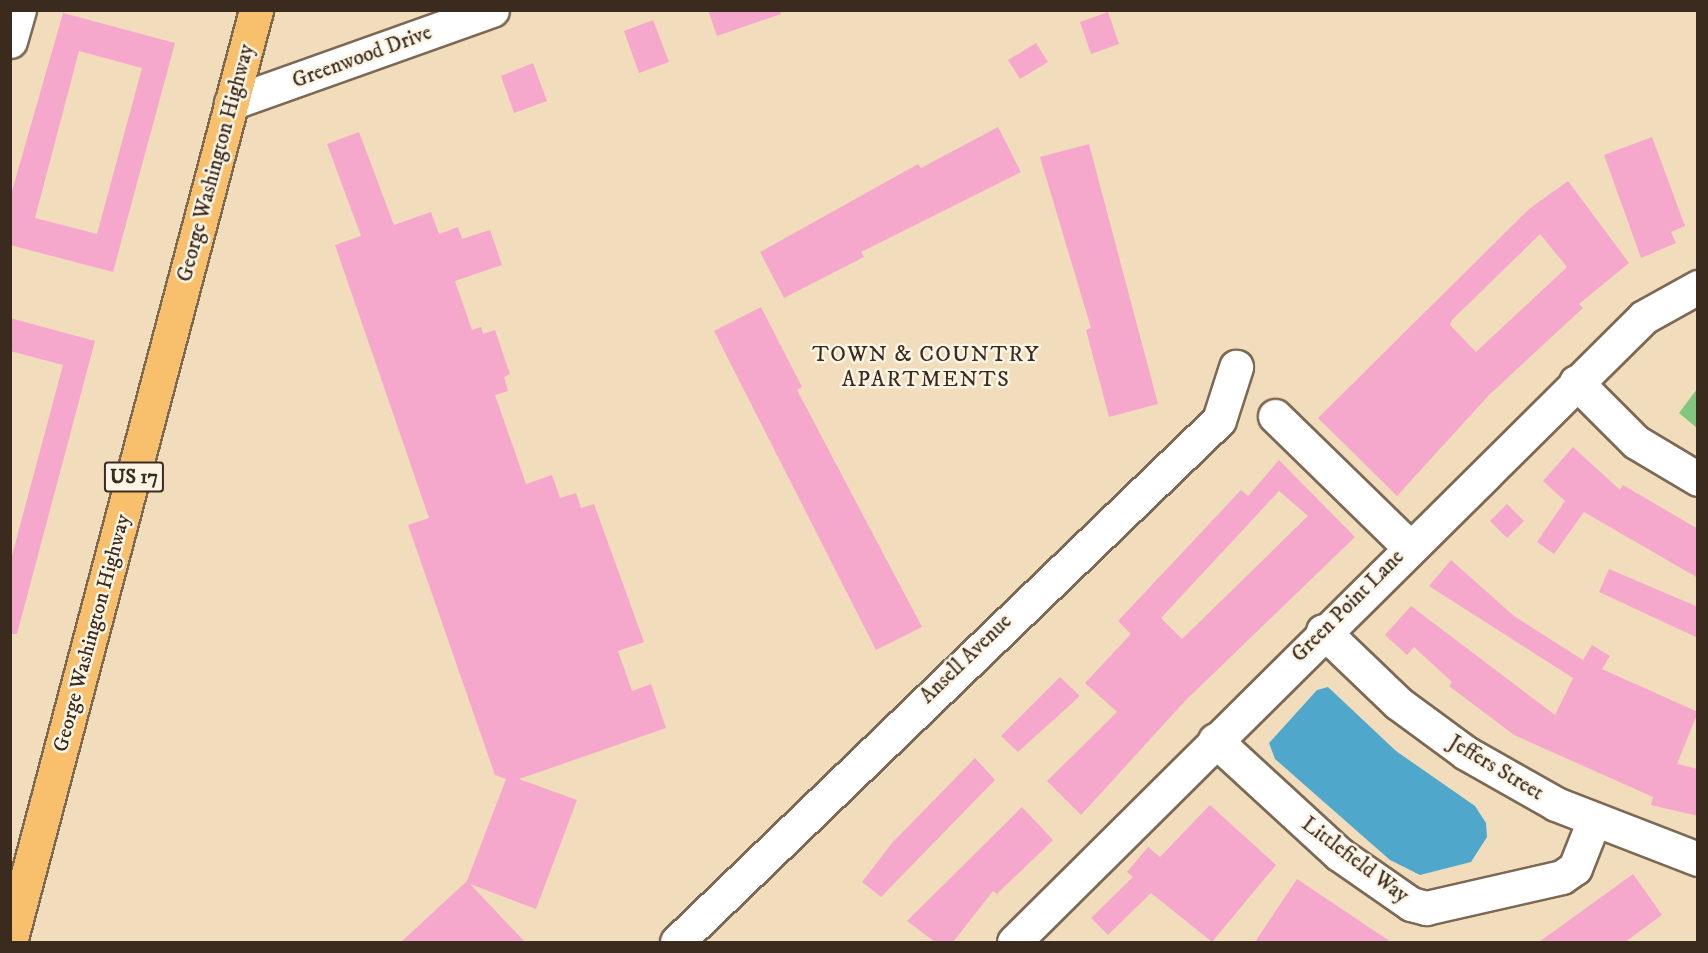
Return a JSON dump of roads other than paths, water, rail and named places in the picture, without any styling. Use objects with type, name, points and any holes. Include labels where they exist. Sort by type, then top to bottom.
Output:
[{"type":"main road","name":"George Washington Highway","points":[[10,942],[256,10]]},
{"type":"street","points":[[10,41],[18,10]]},
{"type":"street","name":"Greenwood Drive","points":[[231,103],[492,10]]},
{"type":"street","name":"Green Point Lane","points":[[1014,942],[1408,546],[1576,382],[1644,317],[1698,287]]},
{"type":"street","name":"Ansell Avenue","points":[[677,942],[1219,420],[1236,367]]},
{"type":"street","points":[[1576,382],[1636,441],[1698,479]]},
{"type":"street","points":[[1275,416],[1408,546]]},
{"type":"street","name":"Jeffers Street","points":[[1323,631],[1398,703],[1466,753],[1594,820],[1698,859]]},
{"type":"street","name":"Littlefield Way","points":[[1215,740],[1339,854],[1411,904],[1426,908],[1562,877],[1575,868],[1594,820]]},
{"type":"water","points":[[1328,687],[1396,751],[1475,806],[1486,823],[1487,837],[1471,862],[1420,875],[1390,860],[1275,759],[1269,743],[1317,690]]},
{"type":"district","name":"TOWN & COUNTRY APARTMENTS","points":[[926,366]]}]
